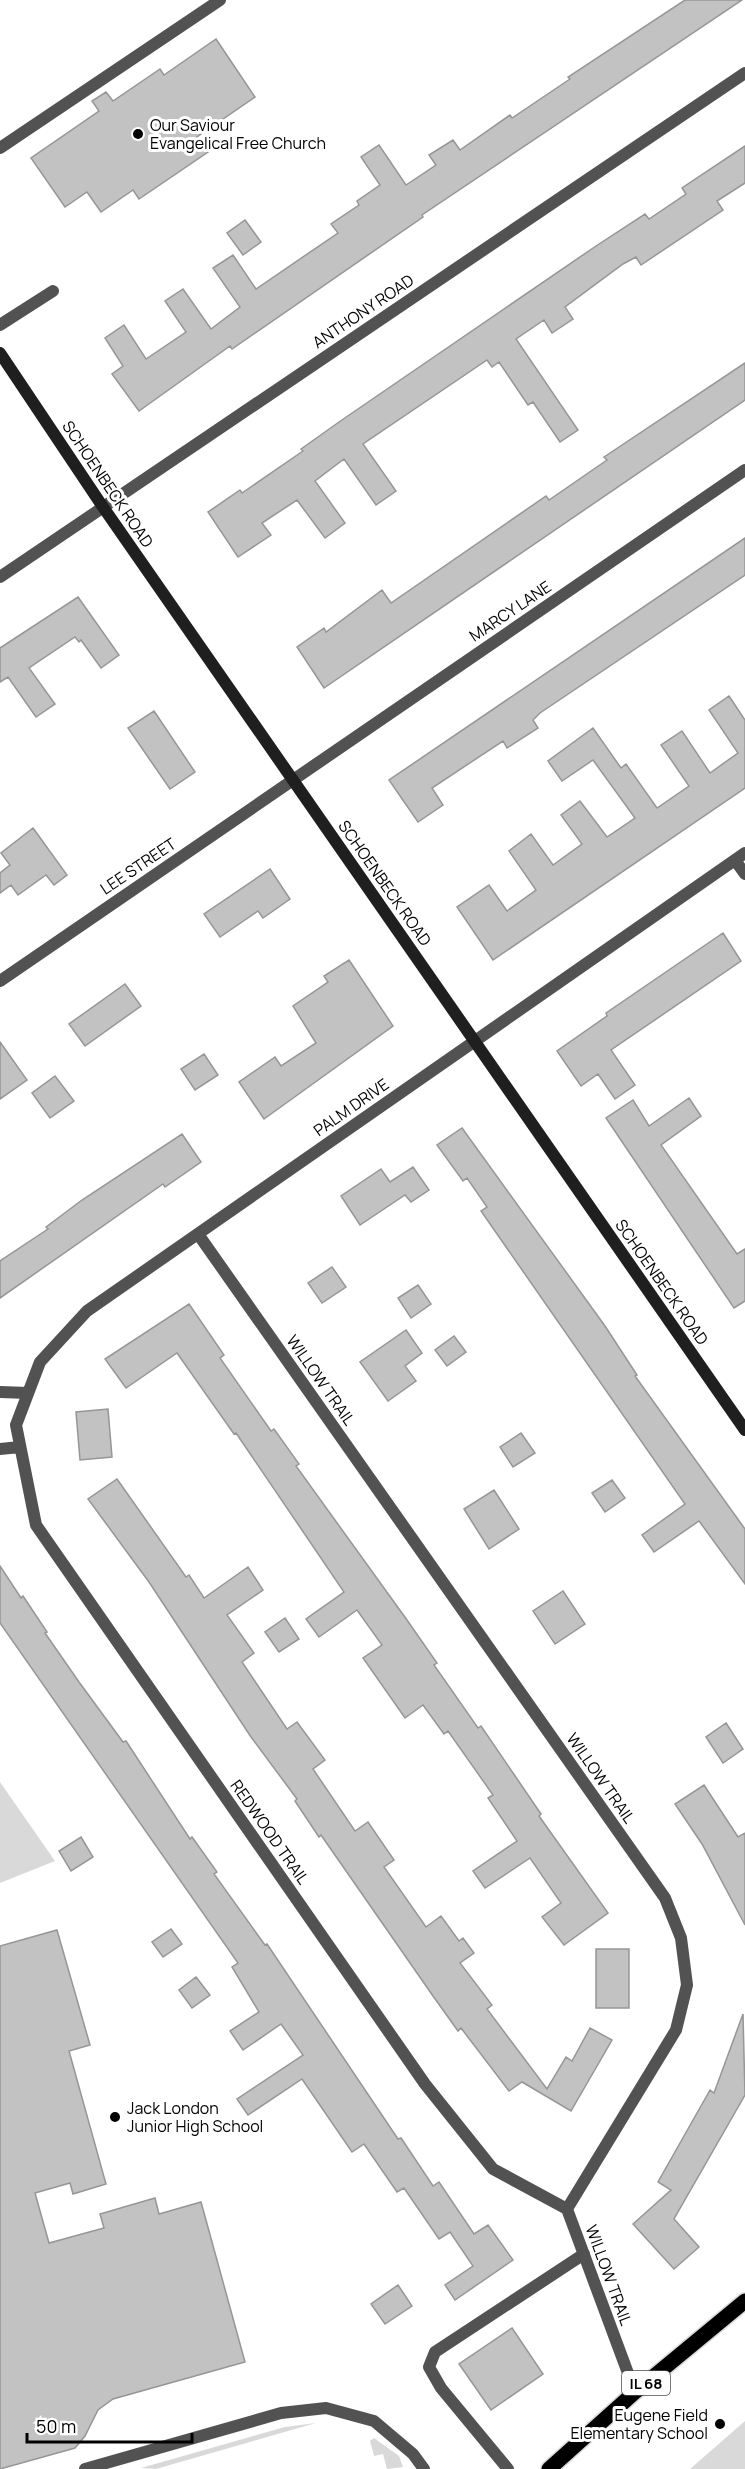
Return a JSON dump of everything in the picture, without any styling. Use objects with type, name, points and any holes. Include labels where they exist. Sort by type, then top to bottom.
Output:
[{"type":"main road","name":"SCHOENBECK ROAD","points":[[0,353],[103,507],[745,1430]]},
{"type":"main road","name":"IL 68","points":[[549,2469],[635,2392],[745,2301]]},
{"type":"street","points":[[0,148],[220,0]]},
{"type":"street","name":"ANTHONY ROAD","points":[[0,577],[745,73]]},
{"type":"street","points":[[0,325],[52,291]]},
{"type":"street","name":"MARCY LANE","points":[[294,779],[745,470]]},
{"type":"street","name":"LEE STREET","points":[[0,981],[294,779]]},
{"type":"street","points":[[740,856],[745,874]]},
{"type":"street","name":"PALM DRIVE","points":[[16,1425],[40,1362],[87,1311],[740,856]]},
{"type":"street","name":"WILLOW TRAIL","points":[[198,1234],[665,1898],[681,1938],[687,1985],[676,2030],[567,2209],[635,2392]]},
{"type":"street","points":[[0,1392],[28,1393]]},
{"type":"street","name":"REDWOOD TRAIL","points":[[16,1425],[36,1525],[425,2084],[493,2169],[567,2209]]},
{"type":"street","points":[[0,1449],[20,1447]]},
{"type":"street","points":[[508,2469],[441,2388],[429,2367],[435,2352],[584,2254]]},
{"type":"street","points":[[85,2469],[281,2413],[326,2408],[374,2421],[413,2454],[424,2469]]},
{"type":"shaded area","points":[[0,1782],[55,1861],[0,1883]]},
{"type":"shaded area","points":[[745,2421],[745,2469],[690,2469]]},
{"type":"shaded area","points":[[316,2423],[156,2469],[141,2468],[285,2427]]},
{"type":"shaded area","points":[[374,2438],[399,2456],[403,2467],[387,2469],[383,2454],[374,2456],[370,2441]]},
{"type":"building","points":[[685,0],[742,0],[422,215],[423,217],[232,349],[230,346],[139,411],[112,374],[123,366],[105,338],[124,325],[146,359],[186,332],[165,301],[183,289],[211,329],[240,307],[213,268],[233,255],[256,289],[338,233],[331,224],[359,205],[357,201],[380,185],[361,157],[379,145],[406,185],[436,165],[429,155],[453,140],[460,150],[510,115],[512,118],[570,79],[568,77]]},
{"type":"building","points":[[216,39],[255,97],[197,137],[208,152],[139,199],[133,190],[101,212],[87,192],[65,207],[31,158],[99,111],[92,101],[106,92],[113,101],[160,69],[164,75]]},
{"type":"building","points":[[745,146],[745,183],[717,201],[723,210],[641,265],[636,257],[623,264],[565,307],[573,319],[552,333],[544,320],[516,339],[578,430],[560,442],[533,402],[528,405],[499,362],[492,367],[487,360],[363,444],[396,491],[376,505],[344,459],[315,481],[345,523],[325,538],[297,500],[262,523],[271,535],[238,557],[208,512],[240,490],[242,493],[303,451],[301,449],[339,422],[596,246],[645,214],[649,219],[686,194],[682,188]]},
{"type":"building","points":[[245,220],[261,242],[243,255],[227,233]]},
{"type":"building","points":[[745,363],[745,400],[324,688],[297,647],[324,628],[326,632],[382,590],[391,603],[546,496],[549,500],[607,460],[604,457]]},
{"type":"building","points":[[745,538],[745,575],[540,713],[533,720],[538,728],[507,748],[503,741],[432,788],[443,805],[418,822],[389,780]]},
{"type":"building","points":[[78,597],[119,655],[101,668],[81,640],[79,642],[75,637],[29,668],[55,704],[36,717],[8,677],[0,682],[0,648]]},
{"type":"building","points":[[729,696],[745,720],[745,788],[493,960],[457,907],[489,885],[507,911],[536,890],[509,851],[531,834],[553,865],[582,844],[561,815],[580,801],[607,837],[635,818],[593,760],[562,781],[548,761],[593,728],[621,768],[626,764],[657,808],[689,786],[661,745],[682,731],[710,773],[738,753],[709,710]]},
{"type":"building","points":[[154,711],[195,772],[170,789],[128,728]]},
{"type":"building","points":[[33,828],[67,875],[54,885],[46,875],[18,895],[11,885],[0,893],[0,873],[10,865],[1,853]]},
{"type":"building","points":[[270,869],[290,899],[263,918],[258,911],[220,937],[204,914]]},
{"type":"building","points":[[723,933],[741,961],[611,1050],[635,1085],[615,1099],[598,1074],[581,1086],[557,1051],[607,1016],[606,1013]]},
{"type":"building","points":[[349,960],[393,1026],[264,1119],[239,1082],[275,1057],[281,1066],[316,1043],[293,1006],[328,982],[324,976]]},
{"type":"building","points":[[125,984],[141,1006],[85,1046],[69,1024]]},
{"type":"building","points":[[0,1042],[27,1080],[0,1099]]},
{"type":"building","points":[[204,1054],[218,1075],[195,1090],[181,1069]]},
{"type":"building","points":[[55,1076],[74,1101],[50,1118],[32,1093]]},
{"type":"building","points":[[689,1098],[701,1116],[661,1145],[737,1254],[745,1249],[745,1301],[734,1308],[606,1118],[633,1100],[649,1126]]},
{"type":"building","points":[[462,1128],[605,1326],[637,1375],[635,1376],[745,1529],[745,1584],[699,1521],[654,1552],[642,1535],[685,1504],[481,1211],[487,1207],[467,1178],[463,1181],[437,1145]]},
{"type":"building","points":[[182,1134],[201,1162],[165,1187],[163,1184],[0,1298],[0,1261],[48,1229],[46,1227],[82,1200]]},
{"type":"building","points":[[413,1167],[429,1190],[411,1202],[405,1195],[360,1225],[341,1196],[381,1169],[390,1182]]},
{"type":"building","points":[[332,1267],[346,1287],[322,1303],[308,1283]]},
{"type":"building","points":[[418,1285],[431,1304],[411,1318],[398,1298]]},
{"type":"building","points":[[189,1304],[224,1355],[220,1358],[271,1431],[274,1429],[299,1464],[296,1466],[437,1663],[434,1665],[478,1728],[481,1726],[541,1814],[539,1816],[608,1913],[564,1945],[542,1917],[561,1903],[530,1858],[485,1888],[473,1871],[517,1841],[488,1798],[493,1795],[448,1731],[444,1734],[423,1705],[405,1718],[363,1658],[382,1645],[357,1610],[319,1637],[306,1619],[344,1592],[236,1433],[234,1434],[177,1353],[126,1388],[105,1359]]},
{"type":"building","points":[[406,1330],[422,1353],[405,1366],[416,1381],[388,1401],[360,1362]]},
{"type":"building","points":[[454,1336],[466,1352],[447,1366],[435,1350]]},
{"type":"building","points":[[108,1409],[112,1457],[80,1460],[76,1412]]},
{"type":"building","points":[[521,1433],[535,1453],[513,1467],[500,1447]]},
{"type":"building","points":[[117,1479],[186,1577],[189,1575],[204,1598],[248,1567],[263,1590],[227,1615],[254,1653],[242,1662],[287,1729],[297,1722],[325,1760],[313,1769],[355,1831],[368,1822],[394,1860],[384,1867],[426,1927],[441,1916],[459,1941],[463,1938],[474,1953],[460,1963],[492,2005],[487,2009],[547,2089],[566,2057],[572,2061],[590,2028],[612,2040],[571,2111],[522,2082],[509,2091],[461,2028],[458,2031],[321,1835],[319,1837],[295,1801],[297,1799],[251,1737],[149,1582],[88,1499]]},
{"type":"building","points":[[612,1480],[625,1498],[605,1512],[592,1493]]},
{"type":"building","points":[[494,1490],[519,1529],[489,1549],[464,1509]]},
{"type":"building","points":[[0,1566],[21,1598],[23,1596],[79,1682],[123,1742],[126,1741],[190,1839],[192,1837],[217,1872],[214,1874],[265,1945],[267,1944],[398,2139],[401,2138],[433,2186],[439,2182],[474,2234],[488,2225],[513,2260],[455,2300],[445,2285],[473,2266],[450,2232],[439,2239],[404,2188],[397,2192],[364,2144],[352,2152],[302,2079],[248,2115],[237,2099],[303,2055],[281,2024],[243,2050],[230,2031],[259,2012],[232,1967],[238,1963],[0,1623]]},
{"type":"building","points":[[563,1591],[585,1624],[555,1644],[533,1611]]},
{"type":"building","points":[[285,1618],[299,1639],[279,1652],[265,1632]]},
{"type":"building","points":[[726,1723],[743,1749],[723,1763],[706,1737]]},
{"type":"building","points":[[704,1785],[738,1837],[745,1833],[745,1925],[702,1844],[675,1804]]},
{"type":"building","points":[[81,1837],[93,1857],[71,1871],[59,1851]]},
{"type":"building","points":[[171,1929],[182,1944],[163,1957],[152,1942]]},
{"type":"building","points":[[57,1930],[90,2045],[69,2051],[106,2184],[73,2194],[70,2183],[35,2193],[49,2243],[104,2228],[100,2214],[155,2198],[159,2214],[201,2202],[245,2362],[113,2399],[98,2410],[85,2436],[75,2448],[0,2469],[0,1946]]},
{"type":"building","points":[[596,1949],[629,1949],[629,2008],[596,2008]]},
{"type":"building","points":[[196,1977],[210,1995],[192,2008],[179,1990]]},
{"type":"building","points":[[743,2014],[745,2095],[674,2219],[699,2247],[674,2269],[633,2224],[671,2190],[658,2182],[710,2090],[714,2093]]},
{"type":"building","points":[[398,2285],[412,2306],[385,2324],[371,2304]]},
{"type":"building","points":[[512,2328],[543,2374],[491,2410],[459,2364]]},
{"type":"place","name":"Our Saviour Evangelical Free Church","points":[[138,134]]},
{"type":"place","name":"Jack London Junior High School","points":[[115,2117]]},
{"type":"place","name":"Eugene Field Elementary School","points":[[720,2424]]}]
